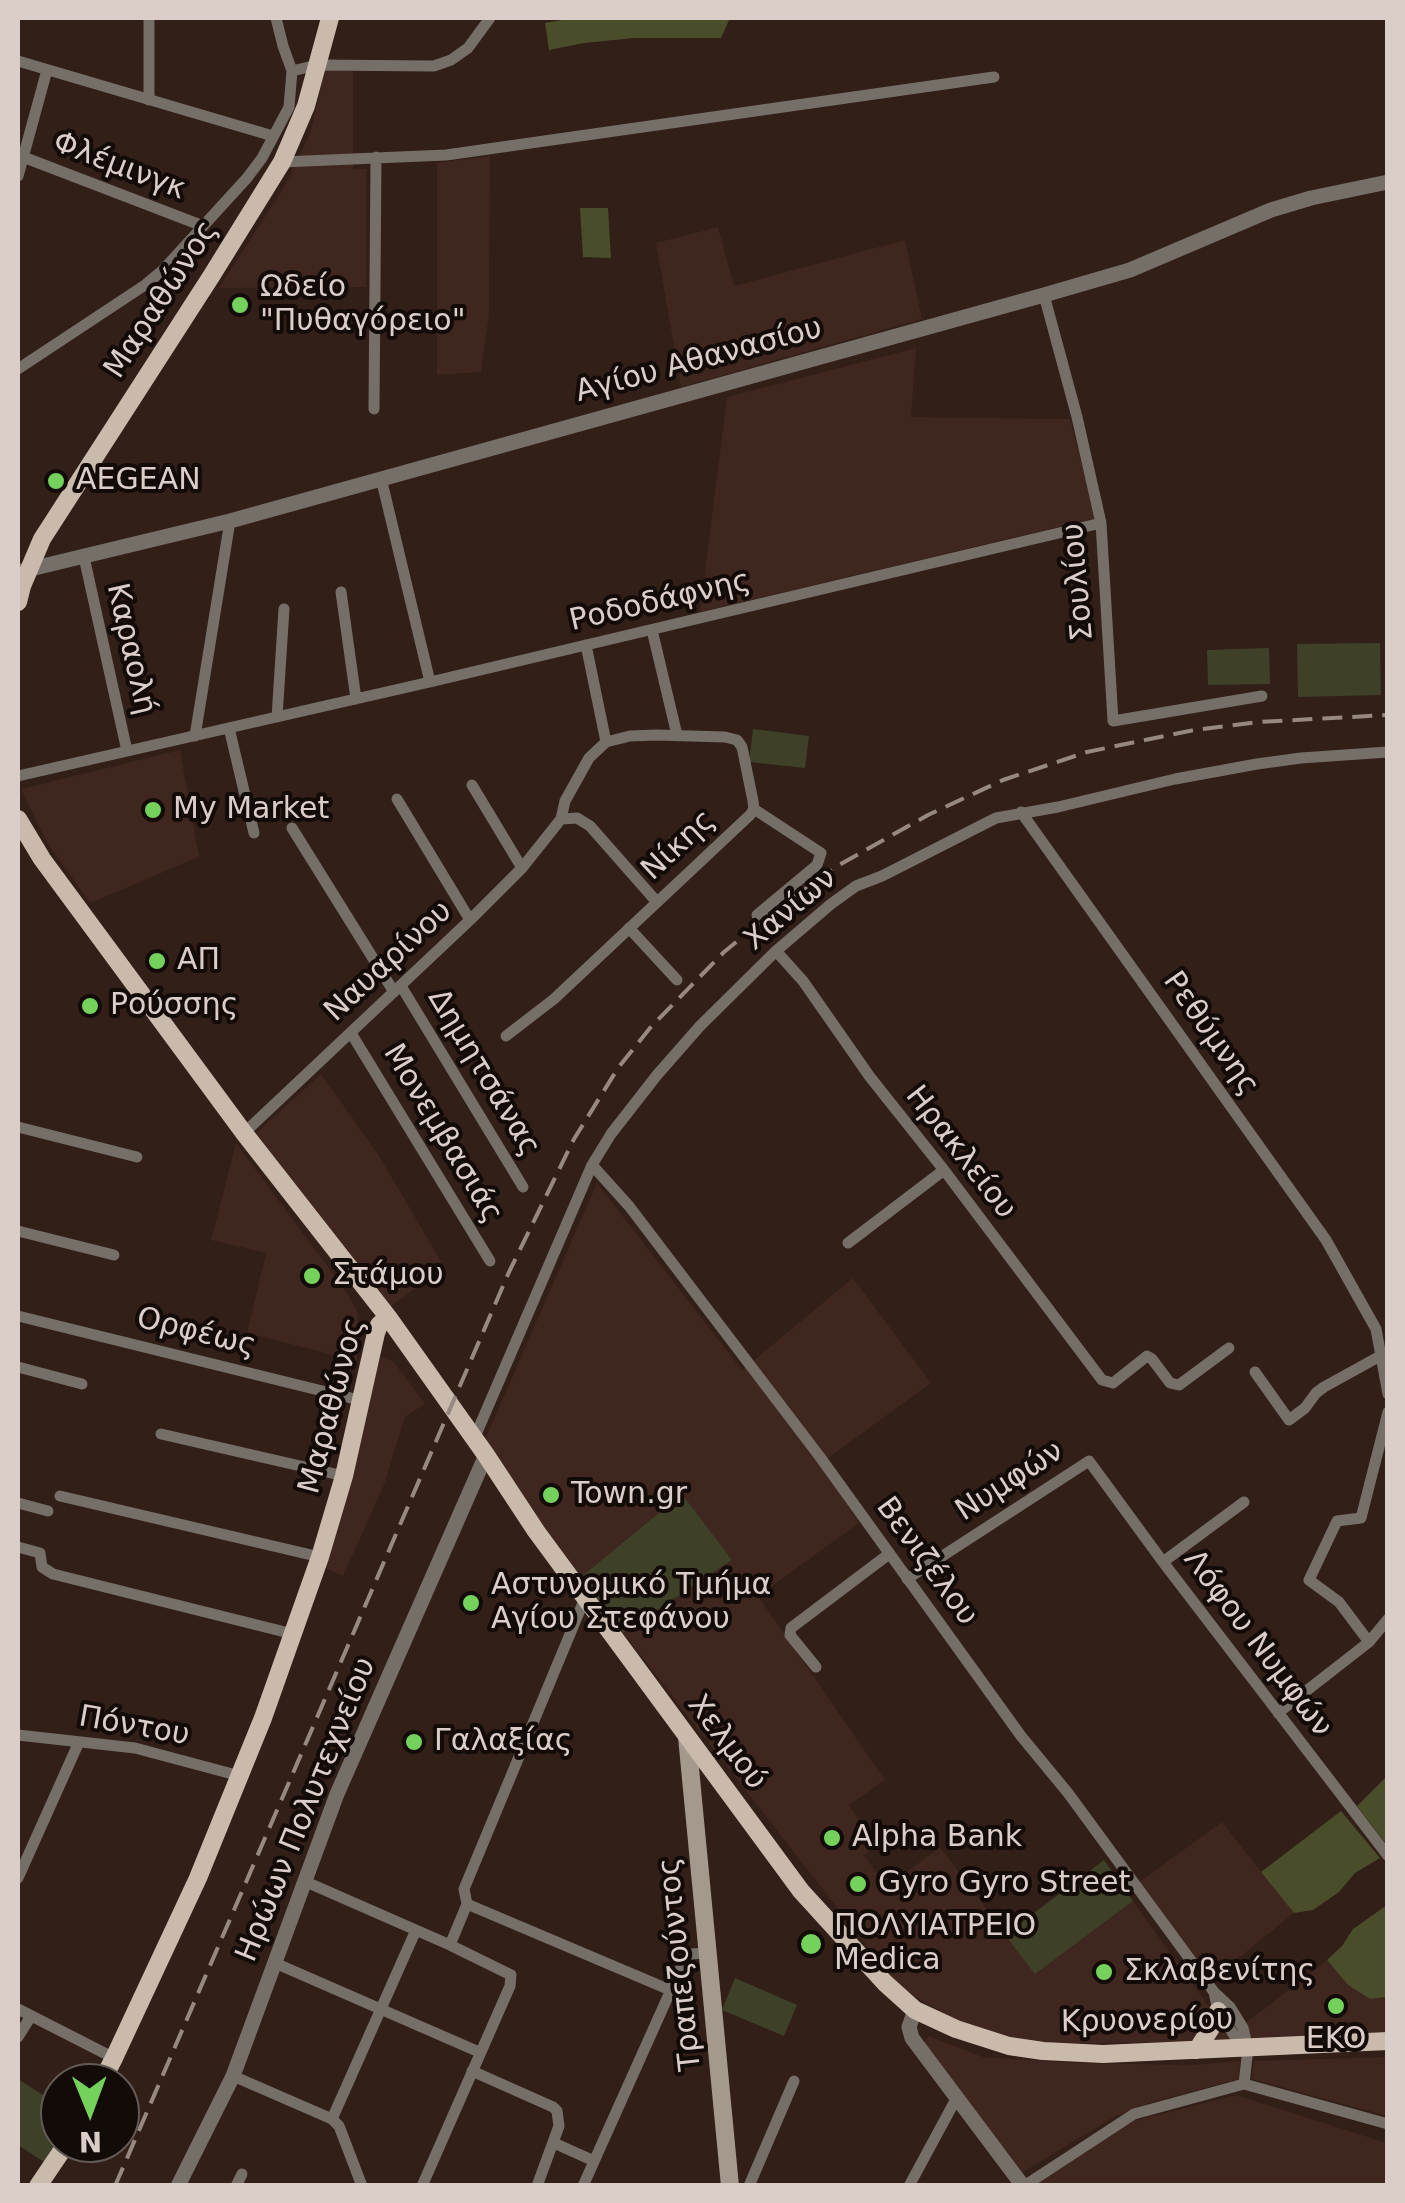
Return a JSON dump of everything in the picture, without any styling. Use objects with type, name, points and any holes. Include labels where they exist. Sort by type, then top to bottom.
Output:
[{"type":"main road","name":"Μαραθώνος","points":[[18,602],[23,571],[52,522],[282,162],[306,106],[330,18]]},
{"type":"main road","name":"Μαραθώνος","points":[[18,818],[42,859],[244,1133],[388,1317],[376,1333],[344,1476],[293,1634],[198,1878],[111,2063]]},
{"type":"main road","name":"Χελμού","points":[[388,1317],[536,1532],[801,1891],[866,1964],[915,2010]]},
{"type":"main road","name":"Τραπεζούντος","points":[[687,1738],[730,2186]]},
{"type":"main road","name":"Κρυονερίου","points":[[915,2010],[979,2038],[1043,2052],[1103,2054],[1388,2041]]},
{"type":"main road","points":[[1197,2050],[1218,2012]]},
{"type":"main road","points":[[38,2186],[53,2163]]},
{"type":"street","points":[[149,18],[149,100]]},
{"type":"street","points":[[18,369],[146,285],[248,178],[290,107],[292,71],[276,18]]},
{"type":"street","points":[[292,71],[317,65],[434,66],[468,48],[490,18]]},
{"type":"street","points":[[18,61],[273,136]]},
{"type":"street","points":[[18,176],[20,156],[47,70]]},
{"type":"street","points":[[282,162],[446,155],[994,77]]},
{"type":"street","name":"Φλέμινγκ","points":[[20,156],[203,226]]},
{"type":"street","points":[[374,408],[376,157]]},
{"type":"street","name":"Αγίου Αθανασίου","points":[[23,571],[230,521],[1044,295],[1130,270],[1271,210],[1388,182]]},
{"type":"street","name":"Σουλίου","points":[[1044,295],[1101,522],[1113,721],[1262,696]]},
{"type":"street","points":[[381,478],[430,682]]},
{"type":"street","points":[[195,736],[230,521]]},
{"type":"street","name":"Ροδοδάφνης","points":[[18,776],[1101,522]]},
{"type":"street","name":"Καραολή","points":[[84,557],[127,751]]},
{"type":"street","points":[[341,592],[356,699]]},
{"type":"street","points":[[277,717],[284,609]]},
{"type":"street","points":[[652,630],[678,736]]},
{"type":"street","points":[[586,645],[606,742],[590,758],[565,801],[560,819],[577,818],[590,826],[656,901]]},
{"type":"street","points":[[230,728],[254,833]]},
{"type":"street","name":"Νίκης","points":[[506,1036],[554,998],[754,809],[747,766],[736,740],[630,736],[606,742]]},
{"type":"street","name":"Χανίων","points":[[475,1440],[592,1165],[612,1134],[657,1074],[700,1026],[776,951],[856,886],[996,818],[1257,764],[1388,752]]},
{"type":"street","points":[[472,785],[522,868]]},
{"type":"street","points":[[397,798],[470,920]]},
{"type":"street","points":[[754,809],[821,853],[817,865],[757,914]]},
{"type":"street","name":"Ρεθύμνης","points":[[1022,812],[1326,1240],[1376,1328],[1388,1394]]},
{"type":"street","name":"Ναυαρίνου","points":[[244,1133],[470,920],[522,868],[560,819]]},
{"type":"street","name":"Δημητσάνας","points":[[292,828],[523,1187]]},
{"type":"street","points":[[629,928],[676,980]]},
{"type":"street","name":"Ηρακλείου","points":[[776,951],[803,981],[870,1077],[1102,1380],[1113,1382],[1147,1356],[1170,1384],[1179,1385],[1229,1348]]},
{"type":"street","name":"Μονεμβασιάς","points":[[351,1033],[490,1261]]},
{"type":"street","points":[[18,1127],[138,1157]]},
{"type":"street","name":"Βενιζέλου","points":[[592,1165],[641,1222],[820,1456],[1020,1736],[1068,1792],[1214,1992],[1230,2007],[1243,2028],[1248,2048]]},
{"type":"street","points":[[848,1244],[944,1170]]},
{"type":"street","points":[[18,1231],[114,1256]]},
{"type":"street","name":"Ορφέως","points":[[18,1316],[363,1401]]},
{"type":"street","points":[[1255,1372],[1289,1420],[1324,1386],[1382,1355]]},
{"type":"street","points":[[18,1367],[82,1384]]},
{"type":"street","points":[[1369,1642],[1340,1602],[1309,1580],[1337,1522],[1361,1518],[1388,1412]]},
{"type":"street","points":[[160,1434],[344,1476]]},
{"type":"street","name":"Ηρώων Πολυτεχνείου","points":[[178,2186],[233,2076],[337,1794],[475,1440]]},
{"type":"street","name":"Λόφου Νυμφών","points":[[1089,1461],[1388,1856]]},
{"type":"street","name":"Νυμφών","points":[[907,1578],[1089,1461]]},
{"type":"street","points":[[60,1496],[320,1557]]},
{"type":"street","points":[[1163,1562],[1244,1502]]},
{"type":"street","points":[[18,1503],[48,1511]]},
{"type":"street","points":[[18,1547],[40,1552],[42,1566],[54,1574],[293,1634]]},
{"type":"street","points":[[816,1668],[790,1635],[792,1628],[889,1554]]},
{"type":"street","points":[[450,1945],[467,1904],[464,1889],[585,1598]]},
{"type":"street","points":[[1278,1713],[1369,1642],[1388,1619]]},
{"type":"street","name":"Πόντου","points":[[18,1736],[135,1748],[240,1776]]},
{"type":"street","points":[[18,1878],[78,1742]]},
{"type":"street","points":[[304,1881],[512,1975],[422,2186]]},
{"type":"street","points":[[467,1904],[670,1990]]},
{"type":"street","points":[[332,2119],[416,1930]]},
{"type":"street","points":[[583,2186],[682,1963],[689,1954],[708,1952]]},
{"type":"street","points":[[274,1963],[479,2052]]},
{"type":"street","name":"Βενιζέλου","points":[[1214,1992],[1218,2012],[1248,2048]]},
{"type":"street","points":[[18,2009],[114,2058]]},
{"type":"street","points":[[915,2010],[909,2033],[1024,2186],[1134,2114],[1244,2084],[1388,2124]]},
{"type":"street","points":[[18,2037],[30,2016]]},
{"type":"street","points":[[1244,2084],[1248,2048]]},
{"type":"street","points":[[472,2070],[555,2108],[560,2121],[537,2186]]},
{"type":"street","points":[[233,2076],[340,2126],[356,2184]]},
{"type":"street","points":[[748,2186],[794,2082]]},
{"type":"street","points":[[909,2186],[956,2100]]},
{"type":"street","points":[[554,2143],[594,2161]]},
{"type":"shaded area","points":[[325,70],[353,71],[353,169],[366,169],[366,287],[219,288],[284,187],[310,134]]},
{"type":"shaded area","points":[[490,156],[489,315],[481,372],[437,375],[437,163]]},
{"type":"shaded area","points":[[718,227],[734,286],[905,240],[922,319],[681,387],[656,243]]},
{"type":"shaded area","points":[[916,348],[911,417],[1070,419],[1096,518],[700,612],[727,397]]},
{"type":"shaded area","points":[[180,750],[199,857],[90,903],[46,841],[21,789]]},
{"type":"shaded area","points":[[321,1074],[378,1154],[445,1268],[385,1310],[256,1133]]},
{"type":"shaded area","points":[[236,1143],[348,1294],[358,1314],[357,1361],[247,1333],[266,1253],[211,1240]]},
{"type":"shaded area","points":[[597,1183],[742,1370],[853,1278],[931,1383],[820,1464],[859,1523],[758,1596],[885,1780],[849,1805],[876,1845],[864,1855],[887,1887],[940,1847],[1035,1973],[1133,1901],[1234,2041],[1037,2044],[963,2024],[906,1992],[623,1633],[732,1560],[682,1494],[581,1577],[483,1444]]},
{"type":"shaded area","points":[[382,1356],[394,1362],[425,1404],[405,1417],[384,1485],[343,1576],[322,1567],[373,1370]]},
{"type":"shaded area","points":[[1222,1822],[1294,1913],[1209,1982],[1139,1882]]},
{"type":"shaded area","points":[[1327,1960],[1348,1985],[1370,1999],[1387,1997],[1387,2032],[1253,2039],[1243,2025]]},
{"type":"shaded area","points":[[929,2036],[983,2057],[1192,2065],[1240,2061],[1239,2079],[1152,2102],[1114,2117],[1023,2172],[923,2045]]},
{"type":"shaded area","points":[[1387,2057],[1387,2116],[1252,2079],[1254,2061]]},
{"type":"shaded area","points":[[1236,2095],[1387,2143],[1387,2185],[1034,2185],[1134,2121]]},
{"type":"green space","points":[[595,18],[730,18],[721,38],[634,38],[549,50],[545,23]]},
{"type":"green space","points":[[580,208],[608,208],[611,258],[583,257]]},
{"type":"green space","points":[[1380,643],[1381,695],[1298,697],[1297,644]]},
{"type":"green space","points":[[1269,648],[1270,684],[1208,685],[1207,650]]},
{"type":"green space","points":[[753,729],[809,736],[805,768],[749,762]]},
{"type":"green space","points":[[682,1494],[732,1560],[623,1633],[581,1577]]},
{"type":"green space","points":[[1387,1776],[1387,1845],[1357,1806]]},
{"type":"green space","points":[[1341,1811],[1380,1858],[1355,1873],[1339,1892],[1313,1910],[1294,1913],[1261,1872]]},
{"type":"green space","points":[[1104,1860],[1133,1901],[1035,1974],[1005,1935]]},
{"type":"green space","points":[[1387,1905],[1387,1997],[1370,1999],[1348,1985],[1327,1960],[1353,1929]]},
{"type":"green space","points":[[735,1978],[797,2005],[784,2036],[722,2010]]},
{"type":"green space","points":[[18,2079],[40,2093],[40,2159],[18,2145]]},
{"type":"railway","points":[[115,2186],[509,1272],[574,1139],[618,1068],[650,1028],[724,952],[839,865],[928,815],[1003,780],[1087,752],[1194,730],[1388,715]]},
{"type":"place","name":"Ωδείο \"Πυθαγόρειο\"","points":[[240,305]]},
{"type":"place","name":"AEGEAN","points":[[56,481]]},
{"type":"place","name":"My Market","points":[[153,810]]},
{"type":"place","name":"ΑΠ","points":[[157,961]]},
{"type":"place","name":"Ρούσσης","points":[[90,1006]]},
{"type":"place","name":"Στάμου","points":[[312,1276]]},
{"type":"place","name":"Town.gr","points":[[551,1495]]},
{"type":"place","name":"Αστυνομικό Τμήμα Αγίου Στεφάνου","points":[[471,1603]]},
{"type":"place","name":"Γαλαξίας","points":[[414,1742]]},
{"type":"place","name":"Alpha Bank","points":[[832,1838]]},
{"type":"place","name":"Gyro Gyro Street","points":[[858,1884]]},
{"type":"place","name":"ΠΟΛΥΙΑΤΡΕΙΟ Medica","points":[[811,1944]]},
{"type":"place","name":"Σκλαβενίτης","points":[[1104,1972]]},
{"type":"place","name":"EKO","points":[[1336,2006]]}]
